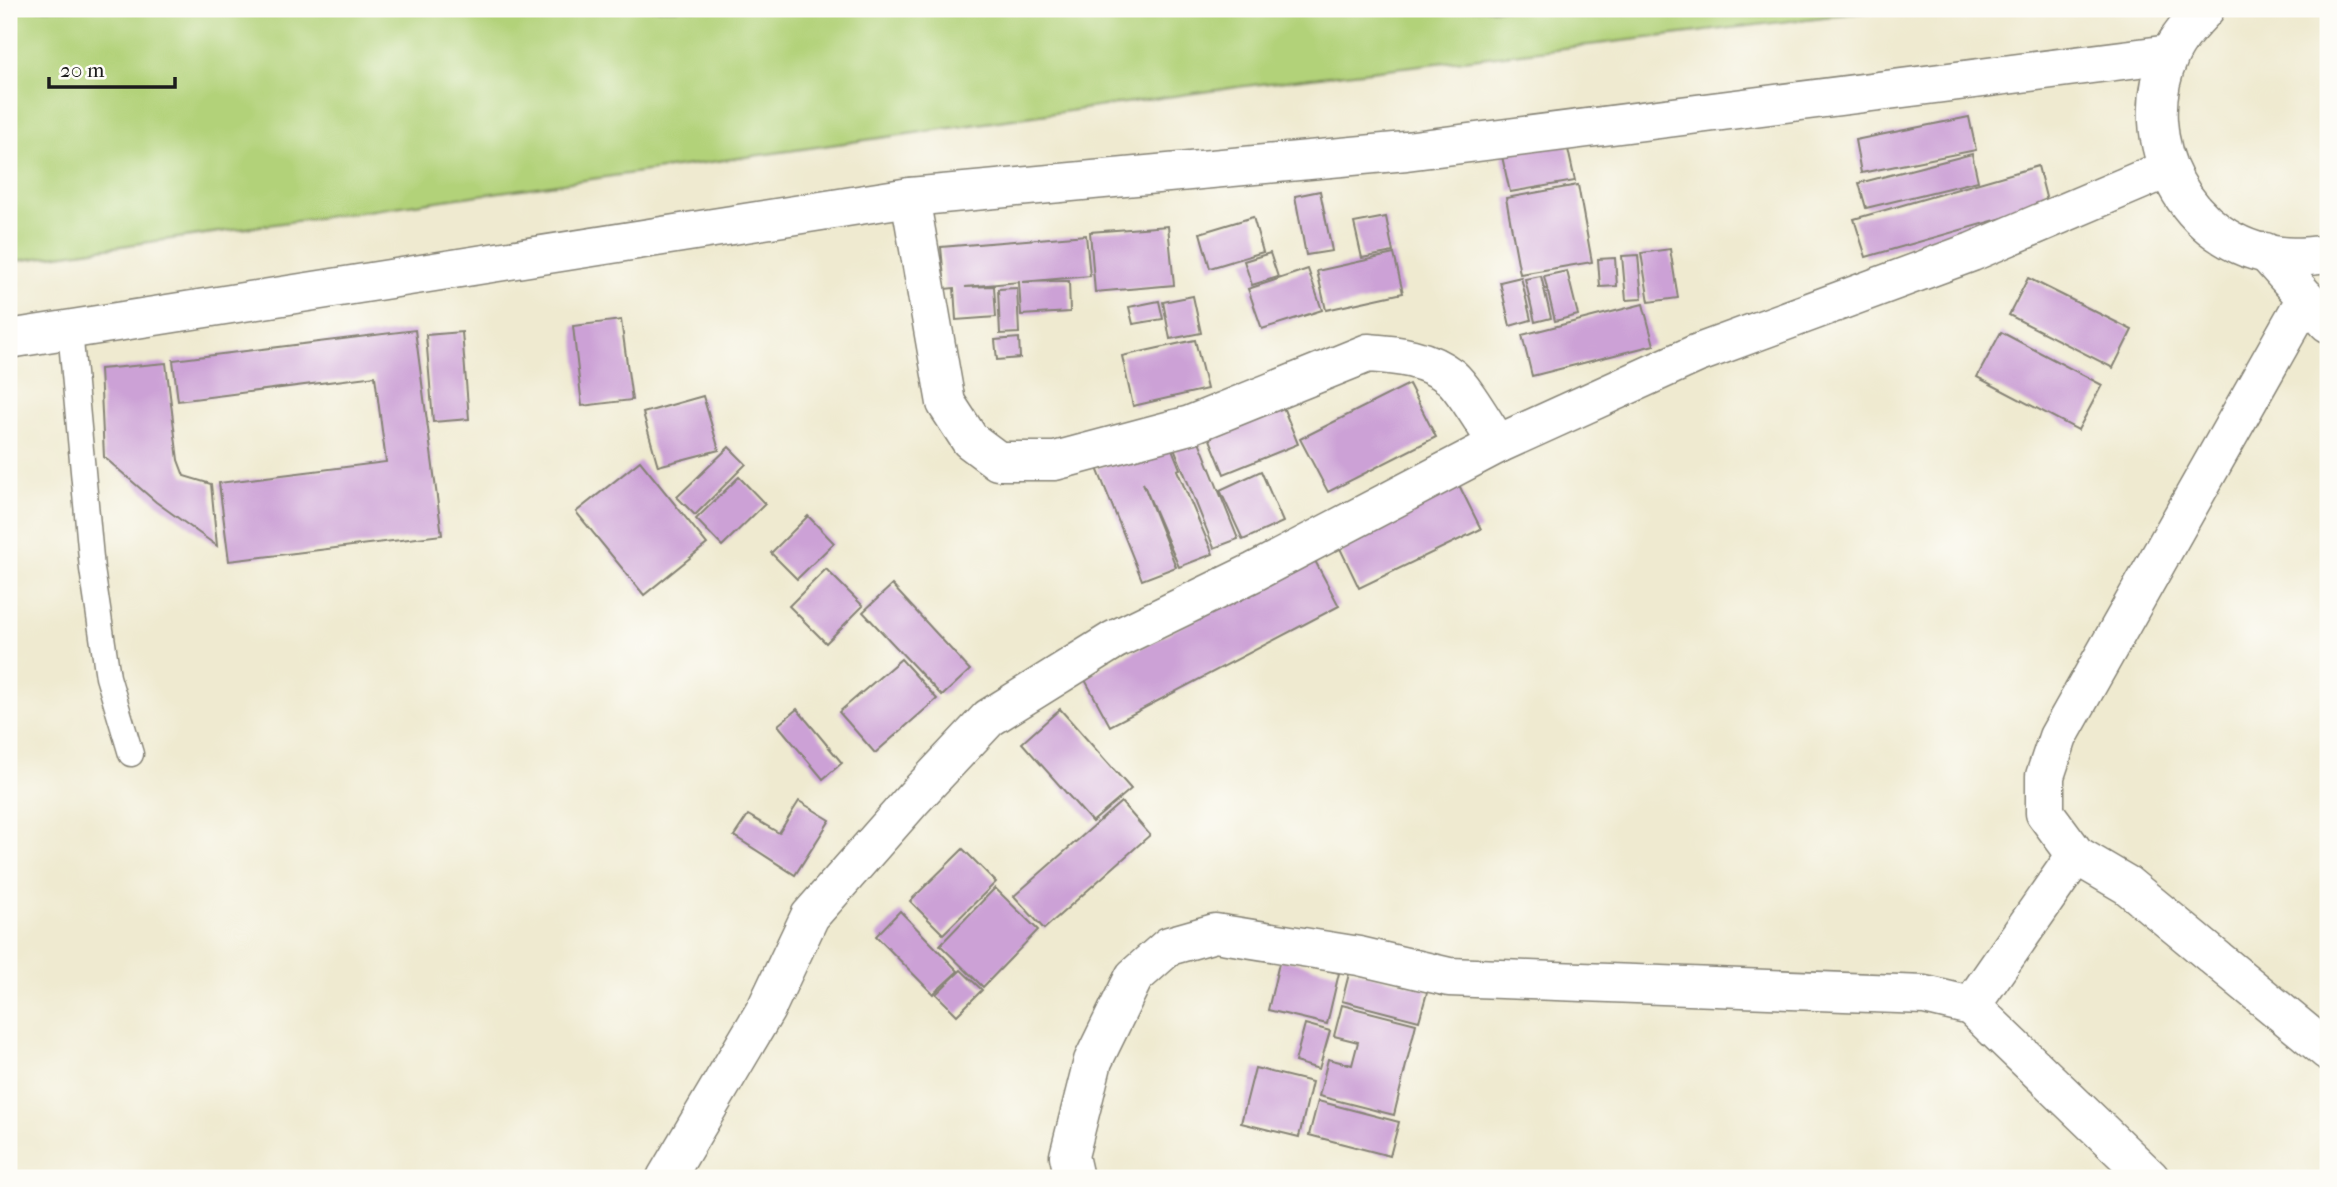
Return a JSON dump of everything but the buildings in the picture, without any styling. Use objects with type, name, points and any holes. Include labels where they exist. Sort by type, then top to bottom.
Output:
[{"type":"street","points":[[2205,9],[2186,29],[2170,54],[2160,82],[2156,111],[2158,141],[2167,169],[2181,195],[2200,218],[2223,236],[2250,249],[2279,256],[2309,257],[2328,254]]},
{"type":"street","points":[[9,339],[910,197],[1406,151],[2170,54]]},
{"type":"street","points":[[666,1178],[766,1009],[810,916],[989,718],[1114,640],[1254,572],[1498,444],[1696,354],[1972,252],[2167,169]]},
{"type":"street","points":[[910,197],[946,403],[970,440],[998,461],[1055,461],[1190,425],[1368,353],[1400,355],[1428,363],[1452,378],[1498,444]]},
{"type":"street","points":[[2265,252],[2317,310],[2058,737],[2045,775],[2045,813],[2076,855],[2127,885],[2328,1051]]},
{"type":"street","points":[[1971,1006],[2076,855]]},
{"type":"street","points":[[1074,1178],[1069,1156],[1094,1060],[1134,977],[1168,946],[1215,933],[1359,956],[1449,977],[1925,995],[1971,1006],[2150,1178]]},
{"type":"street","points":[[2289,1017],[2328,1027]]},
{"type":"lane","points":[[70,330],[92,569],[108,677],[131,754]]},
{"type":"green space","points":[[9,9],[1892,9],[1245,86],[9,262]]}]
